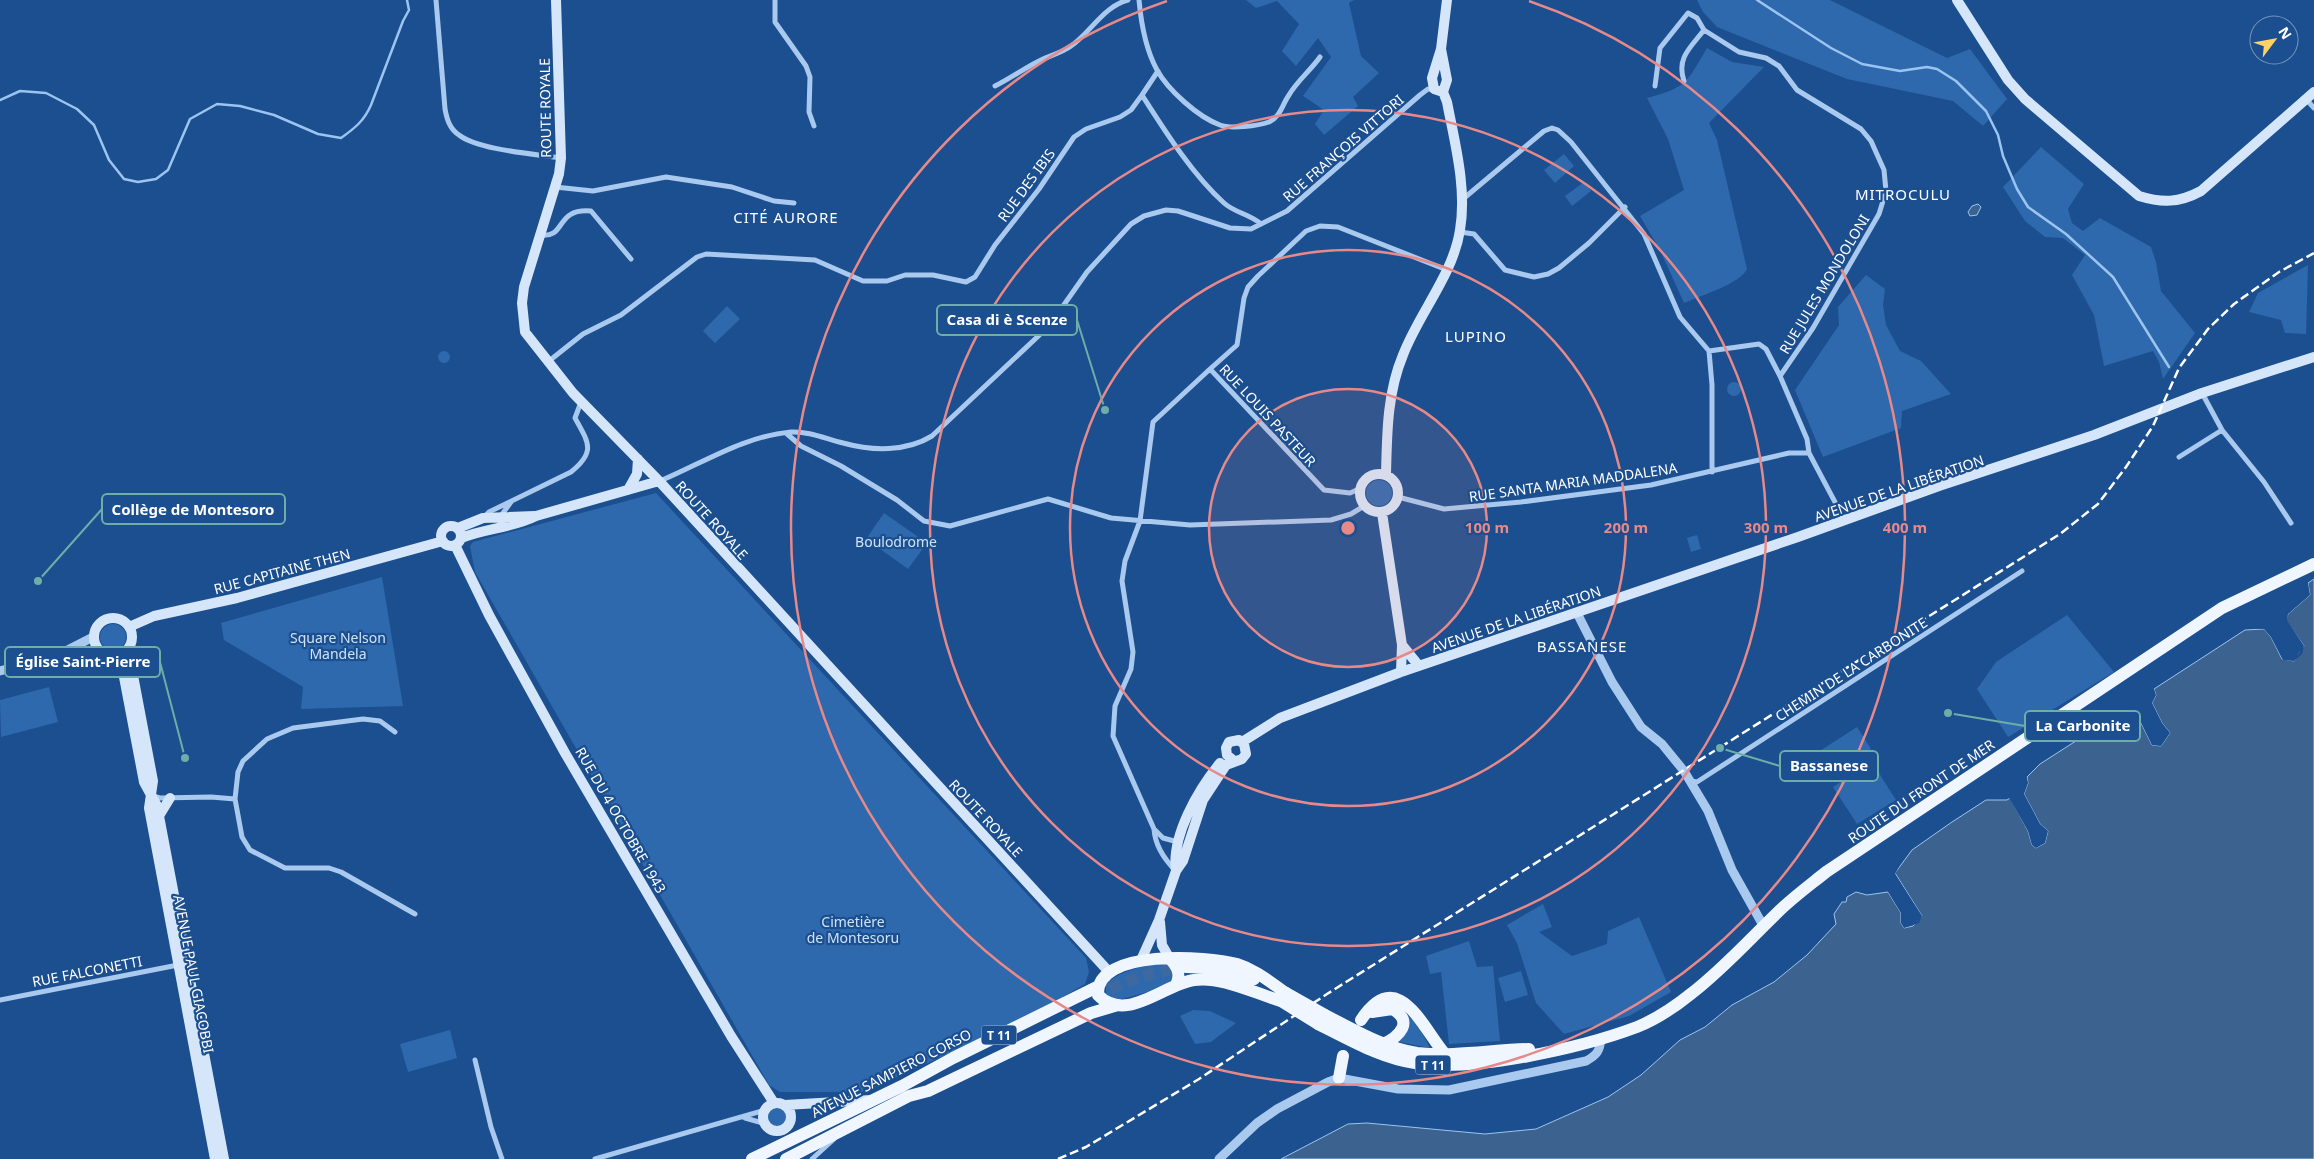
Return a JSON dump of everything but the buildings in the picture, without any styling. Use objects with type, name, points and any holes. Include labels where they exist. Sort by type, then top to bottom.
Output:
[{"type":"main road","name":"ROUTE ROYALE","points":[[556,0],[562,158],[524,287],[523,316],[525,332],[581,401],[659,481],[1110,973]]},
{"type":"main road","points":[[1386,475],[1387,424],[1395,377],[1403,354],[1446,270],[1460,232],[1463,199],[1447,102],[1432,78],[1441,49],[1447,0]]},
{"type":"main road","points":[[1957,0],[2008,80],[2025,99],[2139,196],[2157,202],[2173,202],[2189,198],[2201,191],[2314,92]]},
{"type":"main road","points":[[1438,90],[1448,80],[1441,49]]},
{"type":"main road","name":"AVENUE DE LA LIBÉRATION","points":[[1242,742],[1280,718],[1401,672],[1845,521],[1934,488],[2085,438],[2202,393],[2314,357]]},
{"type":"main road","points":[[628,490],[637,474],[638,459]]},
{"type":"main road","points":[[1386,475],[1396,484],[1398,497],[1392,507],[1382,513],[1376,513],[1364,506],[1361,501],[1360,490],[1369,476],[1386,475]]},
{"type":"main road","points":[[458,537],[519,524],[536,516],[659,481]]},
{"type":"main road","points":[[1382,513],[1402,645],[1401,672]]},
{"type":"main road","points":[[458,537],[452,526],[445,528],[442,540],[448,545],[483,518],[536,516]]},
{"type":"main road","name":"RUE DU 4 OCTOBRE 1943","points":[[458,537],[489,615],[574,767],[731,1036],[774,1103]]},
{"type":"main road","name":"RUE CAPITAINE THEN","points":[[129,627],[154,616],[237,598],[442,540]]},
{"type":"main road","name":"ROUTE DU FRONT DE MER","points":[[1187,970],[1210,968],[1242,975],[1387,1057],[1415,1063],[1441,1065],[1499,1060],[1601,1038],[1638,1026],[1677,1005],[1716,973],[1797,895],[1826,872],[2222,608],[2314,564]]},
{"type":"main road","points":[[108,619],[120,620],[129,627],[132,638],[124,652],[113,657],[101,653],[95,646],[94,637],[98,625],[108,619]]},
{"type":"main road","points":[[1402,645],[1419,666]]},
{"type":"main road","name":"AVENUE PAUL GIACOBBI","points":[[124,652],[152,781],[149,808],[215,1159]]},
{"type":"main road","points":[[1176,871],[1173,840],[1200,787],[1230,758],[1242,759],[1246,754],[1246,747],[1242,742],[1235,740],[1229,742],[1226,748],[1230,758]]},
{"type":"main road","points":[[1118,1005],[1103,1001],[1098,995],[1096,996],[1102,978],[1141,960],[1159,920],[1176,871],[1183,861],[1203,800],[1230,758]]},
{"type":"main road","name":"AVENUE PAUL GIACOBBI","points":[[150,794],[157,806],[224,1159]]},
{"type":"main road","points":[[159,816],[170,798]]},
{"type":"main road","points":[[1159,920],[1162,945],[1178,970],[1176,986]]},
{"type":"main road","name":"ROUTE DU FRONT DE MER","points":[[1141,960],[1203,959],[1238,965],[1260,974],[1283,997]]},
{"type":"main road","name":"ROUTE DU FRONT DE MER","points":[[1176,986],[1195,980],[1214,981],[1283,997]]},
{"type":"main road","name":"AVENUE SAMPIERO CORSO","points":[[752,1159],[874,1100],[906,1091],[928,1091],[1091,1013],[1118,1005],[1131,1004],[1159,995],[1176,986]]},
{"type":"main road","name":"AVENUE SAMPIERO CORSO","points":[[786,1159],[842,1130],[906,1091],[953,1058],[1096,996]]},
{"type":"main road","points":[[1383,1044],[1397,1037],[1400,1033],[1403,1025],[1399,1014],[1392,1009],[1386,1009],[1363,1018],[1376,1004],[1386,1000],[1404,1001],[1415,1011],[1445,1054]]},
{"type":"main road","name":"ROUTE DU FRONT DE MER","points":[[1321,1019],[1383,1044],[1416,1053],[1445,1054],[1556,1049]]},
{"type":"main road","points":[[1339,1078],[1343,1056]]},
{"type":"main road","points":[[785,1105],[790,1112],[791,1121],[786,1128],[777,1130],[766,1124],[765,1110],[774,1103],[785,1105],[874,1100]]},
{"type":"main road","points":[[777,1130],[775,1138],[779,1146]]},
{"type":"street","points":[[436,0],[445,109],[447,120],[453,130],[473,143],[562,158]]},
{"type":"street","points":[[775,0],[775,22],[806,66],[810,77],[809,112],[814,126]]},
{"type":"street","points":[[995,86],[1042,60],[1069,48],[1088,34],[1110,9],[1120,2],[1128,0]]},
{"type":"street","points":[[1139,0],[1151,57],[1158,71],[1171,90],[1196,110],[1220,125],[1249,126],[1268,122],[1278,115],[1289,94],[1309,73],[1320,57]]},
{"type":"street","name":"RUE JULES MONDOLONI","points":[[1654,86],[1660,48],[1688,13],[1697,18],[1704,30],[1740,52],[1766,58],[1779,66],[1797,90],[1861,129],[1871,141],[1884,170],[1886,191],[1879,214],[1813,328],[1780,376]]},
{"type":"street","points":[[1684,81],[1681,71],[1682,60],[1704,30]]},
{"type":"street","name":"RUE DES IBIS","points":[[548,362],[583,334],[621,315],[697,257],[706,254],[815,260],[863,281],[886,281],[905,275],[933,275],[966,282],[975,277],[995,245],[1039,189],[1074,137],[1086,129],[1120,117],[1131,110],[1158,71]]},
{"type":"street","name":"RUE FRANÇOIS VITTORI","points":[[659,481],[747,441],[786,433],[813,434],[869,448],[902,447],[920,443],[932,436],[1049,326],[1087,272],[1118,237],[1138,220],[1166,210],[1178,211],[1230,228],[1251,229],[1287,212],[1420,95],[1428,90],[1438,90]]},
{"type":"street","points":[[1142,95],[1169,138],[1224,203],[1253,217],[1261,224]]},
{"type":"street","points":[[2306,99],[2314,108]]},
{"type":"street","points":[[1463,199],[1544,131],[1552,128],[1558,130],[1571,142],[1625,207],[1648,241],[1680,317],[1709,351],[1712,385],[1712,472]]},
{"type":"street","points":[[555,187],[594,191],[666,178],[732,187],[774,201],[794,203]]},
{"type":"street","points":[[1460,232],[1474,234],[1505,270],[1541,276],[1559,268],[1579,252],[1625,207]]},
{"type":"street","points":[[540,235],[550,236],[556,232],[571,213],[591,212],[631,259]]},
{"type":"street","name":"RUE LOUIS PASTEUR","points":[[1360,490],[1350,493],[1324,490],[1210,370],[1237,345],[1248,287],[1306,231],[1320,226],[1338,227],[1446,270]]},
{"type":"street","points":[[1709,351],[1759,344],[1766,349],[1780,376],[1807,439],[1809,453],[1845,521]]},
{"type":"street","points":[[1176,871],[1166,862],[1154,839],[1154,829],[1113,736],[1116,706],[1131,669],[1133,652],[1122,581],[1125,561],[1140,521],[1153,422],[1210,370]]},
{"type":"street","points":[[2202,393],[2222,430],[2264,482],[2291,523]]},
{"type":"street","points":[[483,518],[489,512],[571,472],[582,462],[589,452],[586,438],[575,418],[581,401]]},
{"type":"street","points":[[2179,456],[2222,430]]},
{"type":"street","points":[[786,433],[801,446],[841,466],[931,524],[950,526],[1048,499],[1111,518],[1190,525],[1331,520],[1351,514],[1364,506]]},
{"type":"street","name":"RUE SANTA MARIA MADDALENA","points":[[1398,497],[1434,508],[1466,508],[1651,485],[1789,453],[1809,453]]},
{"type":"street","points":[[490,530],[512,502]]},
{"type":"street","name":"CHEMIN DE LA CARBONITE","points":[[1690,781],[1697,782],[2022,571]]},
{"type":"street","points":[[1577,612],[1612,682],[1641,727],[1662,744],[1690,781],[1708,811],[1732,870],[1764,927]]},
{"type":"street","points":[[54,657],[94,637]]},
{"type":"street","points":[[0,671],[54,657],[101,653]]},
{"type":"street","points":[[395,732],[380,721],[363,719],[293,728],[267,739],[243,761],[238,772],[235,799],[242,837],[250,850],[285,868],[329,868],[341,872],[415,914]]},
{"type":"street","points":[[150,794],[160,798],[211,797],[235,799]]},
{"type":"street","points":[[1154,829],[1173,840],[1160,849]]},
{"type":"street","name":"RUE FALCONETTI","points":[[0,1000],[178,964]]},
{"type":"street","points":[[1219,1159],[1257,1123],[1277,1109],[1339,1078],[1398,1089],[1449,1090],[1586,1061],[1595,1056],[1600,1049],[1601,1038]]},
{"type":"street","points":[[475,1060],[502,1159]]},
{"type":"street","points":[[595,1159],[744,1118],[765,1110]]},
{"type":"street","points":[[744,1118],[766,1124]]},
{"type":"street","points":[[812,1159],[842,1130]]},
{"type":"green space","points":[[1246,0],[1354,0],[1349,3],[1361,56],[1379,73],[1353,97],[1358,106],[1324,135],[1315,124],[1324,110],[1303,96],[1331,57],[1318,38],[1296,66],[1282,51],[1299,24],[1277,1],[1256,8]]},
{"type":"green space","points":[[1697,0],[1830,0],[1947,58],[1970,49],[2007,99],[1983,126],[1953,101],[1847,79],[1717,27],[1703,12]]},
{"type":"green space","points":[[1707,48],[1732,62],[1764,67],[1709,123],[1717,140],[1747,269],[1728,285],[1684,303],[1660,250],[1640,216],[1684,190],[1668,139],[1647,98],[1671,90],[1685,82]]},
{"type":"green space","points":[[2041,147],[2084,184],[2068,209],[2072,223],[2083,231],[2100,218],[2151,247],[2156,262],[2161,291],[2195,333],[2163,379],[2159,362],[2153,351],[2104,366],[2094,315],[2072,275],[2085,255],[2063,238],[2045,237],[2025,221],[2003,187]]},
{"type":"green space","points":[[1564,154],[1574,166],[1555,183],[1544,170]]},
{"type":"green space","points":[[1584,182],[1591,191],[1572,206],[1565,196]]},
{"type":"green space","points":[[2308,265],[2306,334],[2285,333],[2281,320],[2249,312],[2258,293]]},
{"type":"green space","points":[[1866,275],[1885,289],[1883,305],[1886,325],[1900,351],[1921,361],[1951,394],[1902,411],[1901,428],[1823,457],[1795,390],[1839,325],[1838,307]]},
{"type":"green space","points":[[727,306],[740,319],[715,343],[703,331]]},
{"type":"green space","points":[[442,351],[446,351],[450,357],[446,363],[442,363],[438,359],[438,355]]},
{"type":"green space","points":[[1731,382],[1737,382],[1741,389],[1737,396],[1731,396],[1727,392],[1727,386]]},
{"type":"green space","points":[[1379,480],[1388,484],[1392,493],[1388,502],[1379,506],[1370,502],[1366,493],[1370,484]]},
{"type":"green space","name":"Cimetière de Montesoru","points":[[656,493],[1086,958],[1089,972],[1085,984],[1025,1019],[864,1092],[780,1092],[769,1085],[475,572],[470,546],[473,542]]},
{"type":"green space","name":"Boulodrome","points":[[884,513],[927,543],[908,569],[866,539]]},
{"type":"green space","points":[[1697,535],[1701,549],[1691,552],[1687,538]]},
{"type":"green space","name":"Square Nelson Mandela","points":[[382,577],[403,706],[301,709],[303,687],[224,640],[221,623]]},
{"type":"green space","points":[[2067,615],[2114,672],[2008,737],[1977,689],[1996,662]]},
{"type":"green space","points":[[113,624],[122,628],[126,637],[122,646],[113,650],[104,646],[100,637],[104,628]]},
{"type":"green space","points":[[49,687],[58,722],[1,737],[0,700]]},
{"type":"green space","points":[[1857,727],[1871,749],[1829,776],[1815,754]]},
{"type":"green space","points":[[1872,762],[1896,800],[1857,824],[1833,787]]},
{"type":"green space","points":[[1543,904],[1552,927],[1539,932],[1572,956],[1607,944],[1608,931],[1639,917],[1671,992],[1629,1016],[1564,1034],[1536,1003],[1517,943],[1507,925]]},
{"type":"green space","points":[[1469,941],[1477,967],[1493,966],[1500,1041],[1449,1044],[1441,972],[1430,974],[1426,956]]},
{"type":"green space","points":[[1164,963],[1170,968],[1172,975],[1172,981],[1166,987],[1115,1001],[1106,994],[1106,984],[1111,979],[1141,967]]},
{"type":"green space","points":[[1521,971],[1528,995],[1505,1002],[1498,978]]},
{"type":"green space","points":[[1396,1003],[1418,1025],[1430,1048],[1399,1042],[1405,1031]]},
{"type":"green space","points":[[1193,1010],[1210,1011],[1236,1023],[1211,1042],[1195,1044],[1180,1016]]},
{"type":"green space","points":[[450,1030],[457,1058],[408,1072],[400,1044]]},
{"type":"green space","points":[[774,1107],[782,1107],[788,1113],[788,1121],[782,1127],[774,1127],[768,1121],[768,1113]]},
{"type":"shaded area","points":[[1978,204],[1981,207],[1977,215],[1970,216],[1968,212],[1972,206]]},
{"type":"shaded area","points":[[2314,579],[2314,1159],[1281,1159],[1348,1124],[1367,1123],[1485,1134],[1536,1129],[1608,1097],[1641,1075],[1680,1040],[1705,1027],[1732,1005],[1774,982],[1807,955],[1836,924],[1834,914],[1842,902],[1846,902],[1847,897],[1856,892],[1867,895],[1888,892],[1901,913],[1901,923],[1904,928],[1913,926],[1922,916],[1895,873],[1912,850],[1986,800],[2007,800],[2010,798],[2028,831],[2032,845],[2036,848],[2045,843],[2048,831],[2040,824],[2024,794],[2028,783],[2027,777],[2040,764],[2121,712],[2136,713],[2152,745],[2161,746],[2170,733],[2162,723],[2152,703],[2156,695],[2154,689],[2245,630],[2264,629],[2271,637],[2282,659],[2294,661],[2304,646],[2286,620],[2288,614],[2310,595],[2308,583]]},
{"type":"pier","points":[[2306,582],[2308,583],[2310,595],[2288,614],[2287,620],[2304,646],[2302,654],[2294,661],[2283,660],[2271,637],[2264,629],[2242,628],[2265,627],[2273,635],[2284,657],[2293,659],[2299,653],[2301,647],[2284,620],[2286,612],[2307,594]]},
{"type":"pier","points":[[2153,686],[2156,695],[2152,703],[2162,723],[2170,733],[2161,746],[2152,745],[2135,710],[2145,721],[2153,743],[2160,743],[2167,733],[2160,725],[2150,704]]},
{"type":"pier","points":[[2026,774],[2028,783],[2024,794],[2040,824],[2048,831],[2045,843],[2036,848],[2032,845],[2028,831],[2008,796],[2012,797],[2030,830],[2034,843],[2036,845],[2043,841],[2045,832],[2038,825],[2022,795]]},
{"type":"pier","points":[[1904,857],[1895,874],[1922,916],[1919,923],[1904,928],[1901,923],[1901,913],[1887,890],[1890,891],[1903,912],[1905,925],[1917,921],[1919,917],[1893,874]]},
{"type":"waterway","points":[[0,100],[20,91],[46,93],[77,109],[94,125],[109,160],[124,179],[138,182],[156,179],[168,170],[190,119],[217,104],[240,106],[274,115],[318,134],[341,138],[359,124],[371,105],[409,10],[407,0]]},
{"type":"waterway","points":[[1757,0],[1831,48],[1862,64],[1900,71],[1927,67],[1937,69],[1956,81],[1986,111],[1998,135],[2003,156],[2017,189],[2028,207],[2066,234],[2113,277],[2169,367]]},
{"type":"tunnel","points":[[1094,998],[1138,978],[1186,967]]},
{"type":"railway","points":[[1058,1159],[1086,1147],[1199,1079],[1327,994],[2060,534],[2098,504],[2126,467],[2153,426],[2179,368],[2208,329],[2234,304],[2279,272],[2314,253]]},
{"type":"place","name":"Casa di è Scenze","points":[[1105,410]]},
{"type":"place","name":"Collège de Montesoro","points":[[38,581]]},
{"type":"place","name":"La Carbonite","points":[[1948,713]]},
{"type":"place","name":"Bassanese","points":[[1720,748]]},
{"type":"place","name":"Église Saint-Pierre","points":[[185,758]]},
{"type":"district","name":"MITROCULU","points":[[1903,194]]},
{"type":"district","name":"CITÉ AURORE","points":[[786,217]]},
{"type":"district","name":"LUPINO","points":[[1476,336]]},
{"type":"district","name":"BASSANESE","points":[[1582,646]]}]
